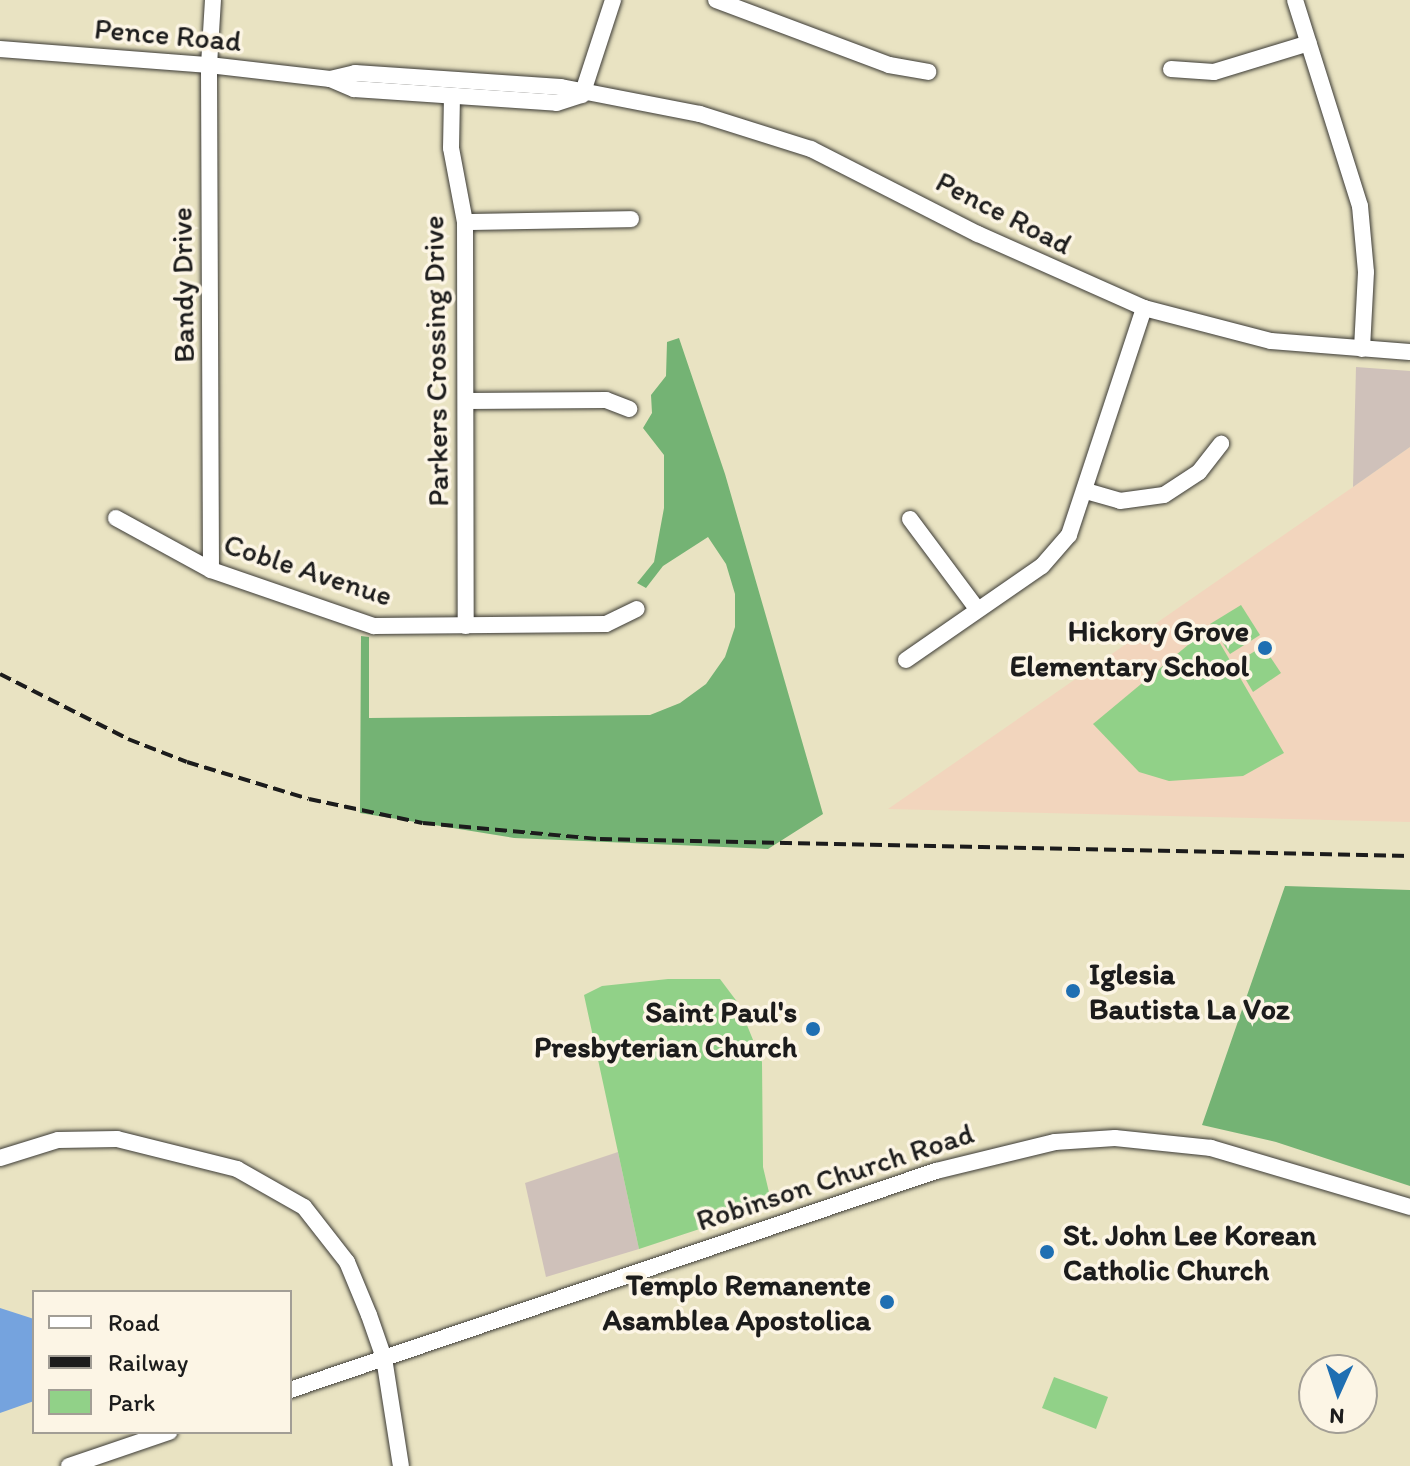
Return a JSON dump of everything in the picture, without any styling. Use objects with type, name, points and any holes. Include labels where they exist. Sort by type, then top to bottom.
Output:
[{"type":"street","name":"Bandy Drive","points":[[211,570],[209,65],[213,0]]},
{"type":"street","points":[[582,95],[613,0]]},
{"type":"street","points":[[716,0],[889,65],[928,72]]},
{"type":"street","points":[[1295,0],[1365,229],[1362,349]]},
{"type":"street","points":[[1171,69],[1214,72],[1309,43]]},
{"type":"street","name":"Pence Road","points":[[0,49],[209,65],[330,79],[354,89],[557,103],[582,95]]},
{"type":"street","name":"Pence Road","points":[[330,79],[355,73],[561,87],[582,95],[700,114],[811,149],[992,241],[1144,308],[1271,341],[1410,352]]},
{"type":"street","name":"Parkers Crossing Drive","points":[[452,96],[451,148],[465,222],[466,626]]},
{"type":"street","points":[[465,222],[631,219]]},
{"type":"street","points":[[906,660],[1057,551],[1086,491],[1144,308]]},
{"type":"street","points":[[467,401],[606,400],[629,409]]},
{"type":"street","points":[[1086,491],[1120,501],[1164,495],[1199,472],[1221,444]]},
{"type":"street","name":"Coble Avenue","points":[[116,518],[211,570],[374,626],[606,624],[637,609]]},
{"type":"street","points":[[910,519],[977,609]]},
{"type":"street","name":"Robinson Church Road","points":[[292,1389],[936,1171],[1055,1142],[1115,1138],[1211,1148],[1410,1207]]},
{"type":"street","points":[[0,1158],[58,1140],[117,1139],[225,1165],[272,1186],[304,1207],[341,1253],[384,1358],[401,1466]]},
{"type":"street","points":[[69,1466],[163,1434]]},
{"type":"shaded area","points":[[1356,367],[1410,371],[1410,447],[1353,487]]},
{"type":"shaded area","name":"Hickory Grove Elementary School","points":[[1410,447],[1410,822],[888,809],[1353,487]]},
{"type":"shaded area","points":[[618,1152],[639,1249],[546,1277],[525,1183]]},
{"type":"green space","points":[[679,338],[725,474],[823,814],[768,849],[514,838],[360,813],[361,636],[369,637],[369,718],[650,715],[680,703],[706,684],[725,657],[735,627],[735,594],[726,564],[708,537],[663,566],[646,588],[637,583],[654,562],[664,508],[664,455],[643,428],[652,413],[651,395],[666,376],[667,342]]},
{"type":"green space","points":[[1241,605],[1260,635],[1230,654],[1210,624]]},
{"type":"green space","points":[[1206,630],[1214,633],[1284,753],[1243,776],[1169,781],[1139,772],[1093,724]]},
{"type":"green space","points":[[1263,646],[1281,673],[1253,692],[1236,663]]},
{"type":"green space","points":[[1285,886],[1410,890],[1410,1186],[1276,1142],[1202,1125]]},
{"type":"green space","points":[[668,979],[720,979],[738,1003],[762,1062],[763,1167],[772,1205],[639,1249],[584,995],[602,986]]},
{"type":"green space","points":[[1054,1377],[1108,1397],[1096,1429],[1042,1408]]},
{"type":"water","points":[[0,1308],[32,1318],[32,1402],[0,1413]]},
{"type":"railway","points":[[0,674],[128,739],[187,762],[309,799],[423,823],[600,839],[1410,856]]},
{"type":"place","name":"Hickory Grove Elementary School","points":[[1265,648]]},
{"type":"place","name":"Iglesia Bautista La Voz","points":[[1073,991]]},
{"type":"place","name":"Saint Paul's Presbyterian Church","points":[[813,1029]]},
{"type":"place","name":"St. John Lee Korean Catholic Church","points":[[1047,1252]]},
{"type":"place","name":"Templo Remanente Asamblea Apostolica","points":[[887,1302]]}]
